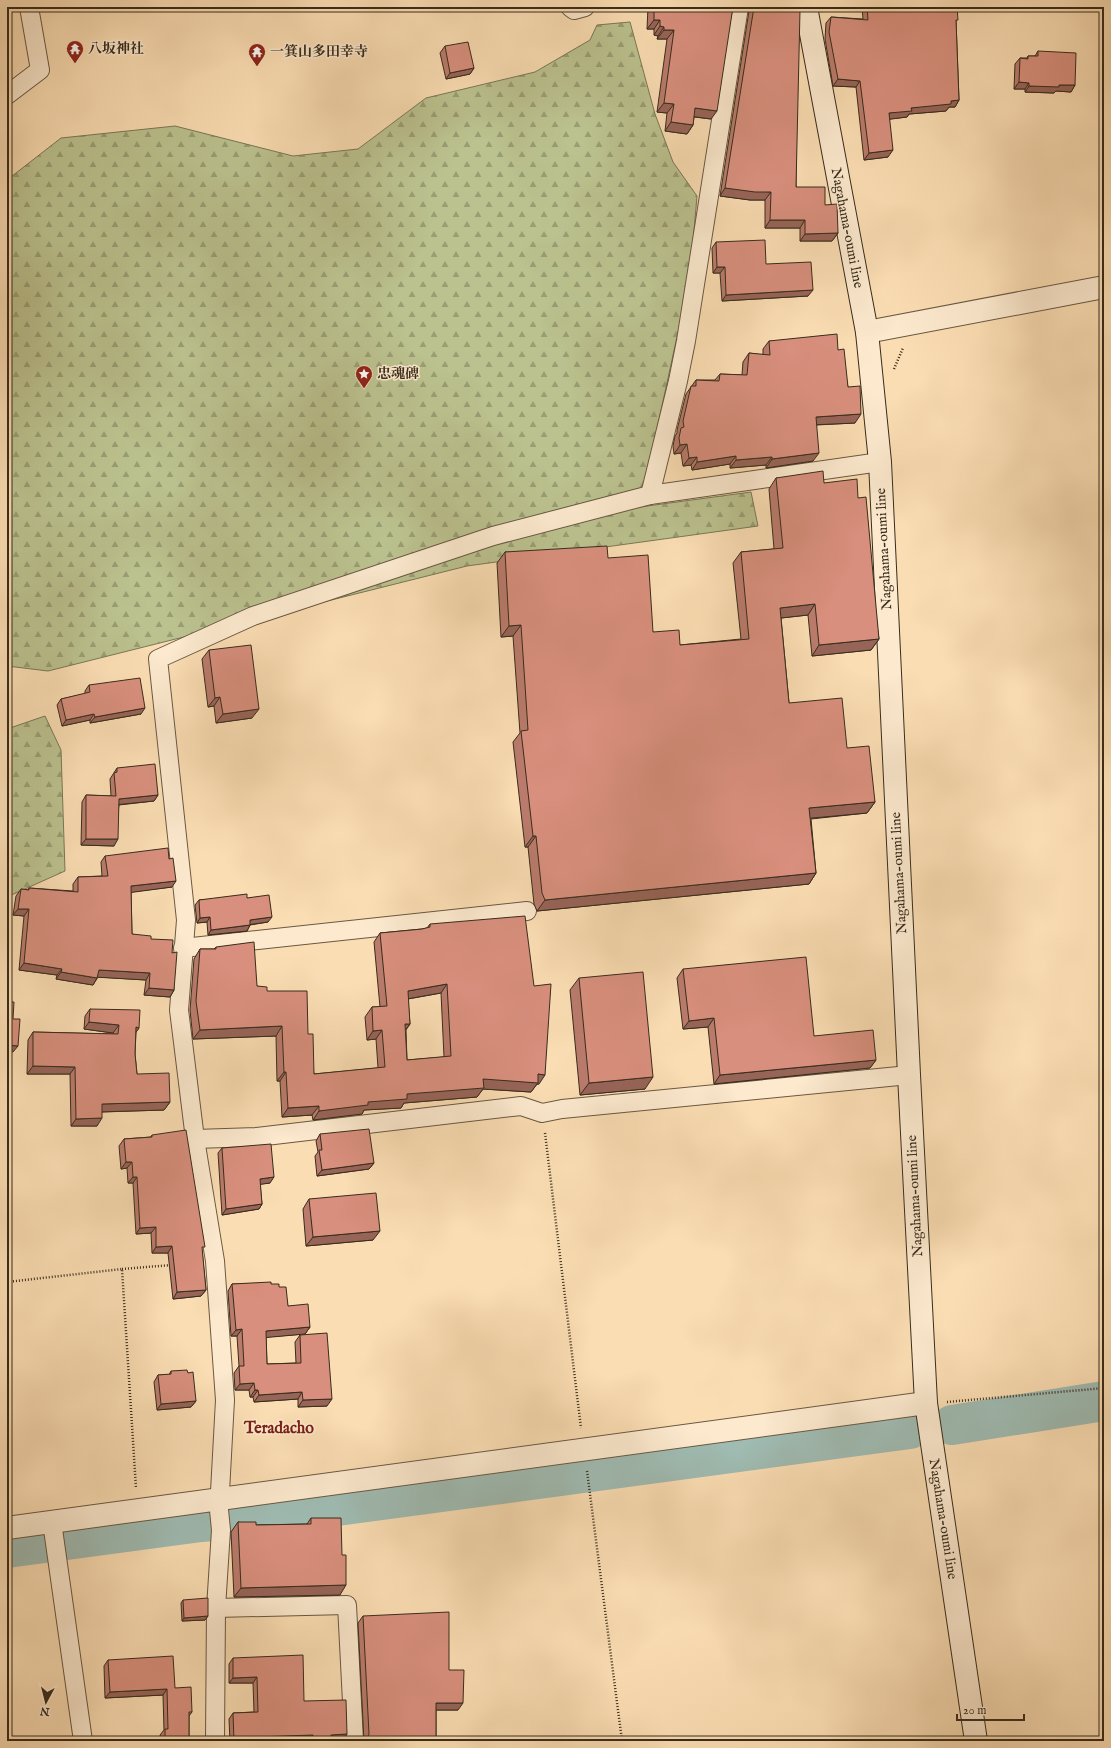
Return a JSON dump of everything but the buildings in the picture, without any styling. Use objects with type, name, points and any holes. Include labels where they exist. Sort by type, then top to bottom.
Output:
[{"type":"main road","name":"Nagahama-oumi line","points":[[806,7],[867,332],[880,462],[908,1075],[926,1403],[976,1741]]},
{"type":"main road","points":[[867,332],[1104,287]]},
{"type":"main road","points":[[7,1528],[54,1535],[138,1511],[220,1504],[585,1458],[926,1403]]},
{"type":"street","points":[[7,95],[40,70],[29,7]]},
{"type":"street","points":[[570,7],[574,10],[585,7]]},
{"type":"street","points":[[650,495],[678,381],[683,354],[739,7]]},
{"type":"street","points":[[215,1741],[216,1608],[221,1530],[220,1504],[225,1400],[215,1261],[195,1139],[179,1010],[186,920],[158,659],[253,616],[493,536],[650,495],[880,462]]},
{"type":"street","points":[[183,948],[527,911]]},
{"type":"street","points":[[195,1139],[257,1137],[520,1106],[542,1113],[562,1109],[908,1075]]},
{"type":"street","points":[[54,1535],[82,1741]]},
{"type":"street","points":[[216,1608],[347,1605],[354,1741]]},
{"type":"path","points":[[542,1113],[622,1741]]},
{"type":"path","points":[[7,1282],[176,1264]]},
{"type":"path","points":[[122,1269],[138,1511]]},
{"type":"path","points":[[926,1403],[1104,1388]]},
{"type":"green space","points":[[630,22],[655,114],[673,162],[697,196],[690,277],[640,507],[751,492],[758,526],[467,566],[48,671],[7,666],[7,180],[61,138],[175,126],[293,156],[358,149],[426,98],[535,72],[590,40],[597,25]]},
{"type":"green space","points":[[45,716],[61,750],[65,871],[7,897],[7,729]]},
{"type":"waterway","points":[[952,1425],[1104,1401]]},
{"type":"waterway","points":[[7,1548],[201,1522],[240,1519],[910,1429]]},
{"type":"place","name":"八坂神社","points":[[75,64]]},
{"type":"place","name":"一箕山多田幸寺","points":[[257,67]]},
{"type":"place","name":"忠魂碑","points":[[364,389]]},
{"type":"district","name":"Teradacho","points":[[279,1429]]}]
